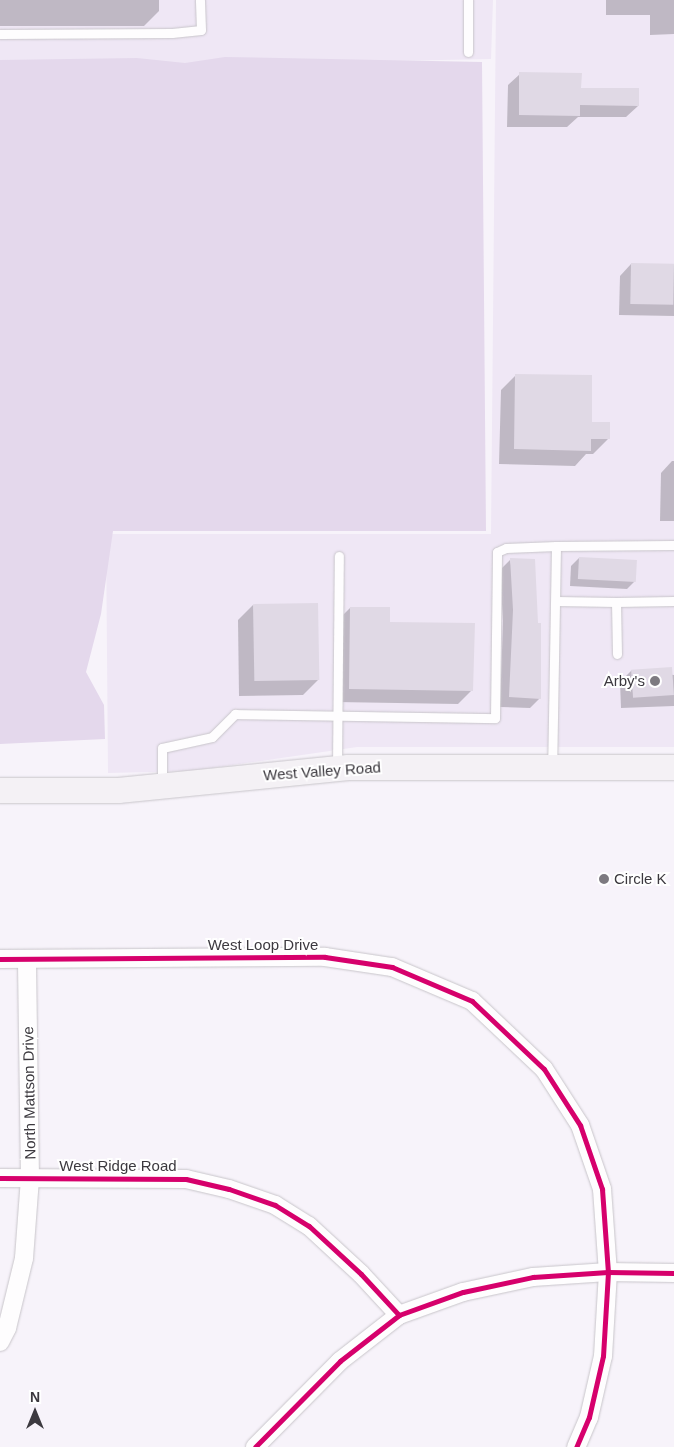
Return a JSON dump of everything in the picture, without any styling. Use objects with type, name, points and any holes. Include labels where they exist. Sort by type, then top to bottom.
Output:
[{"type":"main road","name":"West Valley Road","points":[[0,790],[118,790],[337,768],[674,767]]},
{"type":"street","name":"West Loop Drive","points":[[0,960],[325,957],[392,967],[472,1001],[544,1069],[580,1125],[602,1189],[608,1272],[603,1356],[589,1417],[576,1447]]},
{"type":"street","name":"North Mattson Drive","points":[[0,1342],[7,1328],[24,1258],[30,1178],[27,960]]},
{"type":"street","name":"West Ridge Road","points":[[0,1178],[186,1179],[229,1189],[275,1205],[309,1226],[362,1274],[399,1315]]},
{"type":"street","points":[[255,1447],[340,1361],[399,1315],[463,1292],[533,1277],[608,1272],[674,1273]]},
{"type":"lane","points":[[0,34],[172,33],[200,30],[200,0]]},
{"type":"lane","points":[[468,0],[468,52]]},
{"type":"lane","points":[[162,786],[162,748],[212,737],[235,714],[337,714],[495,718],[497,552],[506,548],[674,544]]},
{"type":"lane","points":[[552,768],[556,546]]},
{"type":"lane","points":[[337,768],[339,556]]},
{"type":"lane","points":[[556,601],[674,601]]},
{"type":"lane","points":[[616,602],[617,654]]},
{"type":"shaded area","points":[[0,0],[493,0],[491,59],[0,69]]},
{"type":"shaded area","points":[[496,0],[674,0],[674,747],[357,747],[191,771],[108,773],[106,534],[491,534]]},
{"type":"shaded area","points":[[225,57],[482,62],[486,531],[113,531],[101,614],[86,672],[104,705],[105,739],[0,744],[0,60],[137,58],[185,63]]},
{"type":"building","points":[[519,72],[582,73],[581,88],[639,88],[639,106],[580,105],[580,116],[519,115]]},
{"type":"building","points":[[631,263],[674,264],[673,305],[630,304]]},
{"type":"building","points":[[515,374],[592,375],[592,422],[610,422],[610,439],[591,439],[591,451],[514,449]]},
{"type":"building","points":[[579,557],[637,560],[636,582],[578,579]]},
{"type":"building","points":[[510,558],[535,559],[538,623],[541,623],[541,699],[509,697],[513,610]]},
{"type":"building","points":[[318,603],[319,680],[254,681],[253,604]]},
{"type":"building","points":[[350,607],[390,607],[390,622],[475,623],[473,691],[349,689]]},
{"type":"building","points":[[672,667],[674,695],[633,698],[631,670]]},
{"type":"cycle path","points":[[0,959],[325,957],[392,967],[472,1001],[544,1069],[580,1125],[602,1189],[608,1272],[603,1356],[589,1417],[576,1447]]},
{"type":"cycle path","points":[[0,1178],[186,1179],[229,1189],[275,1205],[309,1226],[361,1274],[399,1315]]},
{"type":"cycle path","points":[[255,1447],[340,1361],[399,1315],[463,1292],[533,1277],[608,1272],[674,1273]]},
{"type":"place","name":"Arby's","points":[[655,681]]},
{"type":"place","name":"Circle K","points":[[604,879]]}]
